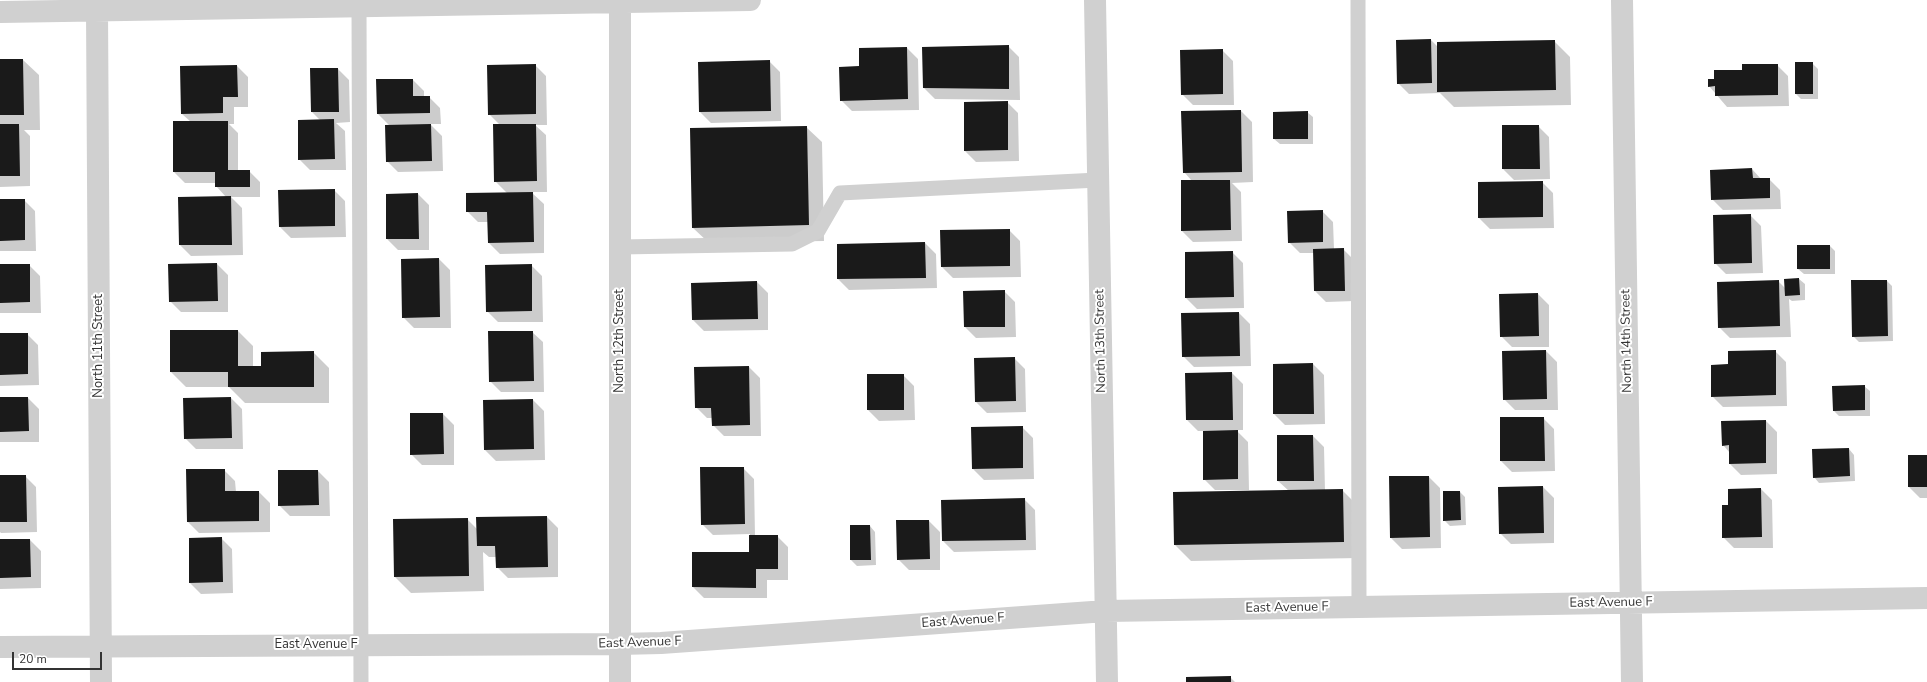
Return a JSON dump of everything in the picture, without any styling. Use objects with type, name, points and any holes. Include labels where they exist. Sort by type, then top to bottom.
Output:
[{"type":"street","points":[[0,12],[360,5],[750,0]]},
{"type":"street","name":"North 13th Street","points":[[1095,0],[1107,682]]},
{"type":"street","name":"North 14th Street","points":[[1622,0],[1632,682]]},
{"type":"street","name":"North 12th Street","points":[[620,1],[620,682]]},
{"type":"street","name":"North 11th Street","points":[[97,10],[101,682]]},
{"type":"street","name":"East Avenue F","points":[[0,647],[661,643],[1106,611],[1927,598]]},
{"type":"lane","points":[[1358,0],[1359,607]]},
{"type":"lane","points":[[360,5],[361,682]]},
{"type":"lane","points":[[620,247],[792,244],[818,231],[840,193],[1098,180]]},
{"type":"building","points":[[1431,39],[1432,83],[1397,84],[1396,40]]},
{"type":"building","points":[[1555,40],[1556,90],[1437,92],[1437,42]]},
{"type":"building","points":[[1009,45],[1009,89],[923,88],[922,47]]},
{"type":"building","points":[[907,47],[908,99],[840,101],[839,67],[859,66],[859,48]]},
{"type":"building","points":[[1223,49],[1223,94],[1181,95],[1180,50]]},
{"type":"building","points":[[0,59],[23,59],[24,115],[0,115]]},
{"type":"building","points":[[770,60],[771,111],[699,112],[698,62]]},
{"type":"building","points":[[1795,62],[1813,62],[1813,94],[1795,94]]},
{"type":"building","points":[[536,64],[536,114],[488,115],[487,65]]},
{"type":"building","points":[[1742,64],[1778,64],[1778,95],[1715,96],[1715,86],[1708,87],[1708,79],[1714,79],[1714,70],[1742,70]]},
{"type":"building","points":[[237,65],[238,97],[223,97],[223,113],[181,114],[180,66]]},
{"type":"building","points":[[310,68],[338,68],[339,112],[311,112]]},
{"type":"building","points":[[376,79],[413,79],[413,96],[430,96],[430,113],[377,114]]},
{"type":"building","points":[[1008,101],[1008,150],[964,151],[964,102]]},
{"type":"building","points":[[1241,110],[1242,172],[1183,173],[1181,111]]},
{"type":"building","points":[[1308,111],[1308,139],[1273,139],[1273,112]]},
{"type":"building","points":[[334,119],[335,159],[298,160],[298,120]]},
{"type":"building","points":[[173,121],[228,121],[228,170],[250,170],[250,187],[215,187],[215,172],[173,172]]},
{"type":"building","points":[[0,124],[19,124],[20,176],[0,176]]},
{"type":"building","points":[[431,124],[432,161],[386,162],[385,125]]},
{"type":"building","points":[[493,124],[536,124],[537,181],[494,182]]},
{"type":"building","points":[[1502,125],[1539,125],[1540,169],[1502,169]]},
{"type":"building","points":[[807,126],[809,225],[692,228],[690,128]]},
{"type":"building","points":[[1752,168],[1753,178],[1770,178],[1770,198],[1711,200],[1710,170]]},
{"type":"building","points":[[1181,180],[1230,180],[1231,230],[1181,231]]},
{"type":"building","points":[[1543,181],[1543,217],[1478,218],[1478,182]]},
{"type":"building","points":[[335,189],[335,226],[279,227],[278,190]]},
{"type":"building","points":[[533,192],[534,242],[488,243],[487,212],[466,212],[466,193]]},
{"type":"building","points":[[418,193],[419,239],[386,239],[386,194]]},
{"type":"building","points":[[231,196],[232,245],[179,245],[178,197]]},
{"type":"building","points":[[0,199],[25,199],[25,240],[0,241]]},
{"type":"building","points":[[1323,210],[1323,242],[1288,243],[1287,211]]},
{"type":"building","points":[[1751,214],[1752,263],[1714,264],[1713,215]]},
{"type":"building","points":[[1010,229],[1010,266],[941,267],[940,230]]},
{"type":"building","points":[[925,242],[926,278],[837,279],[837,244]]},
{"type":"building","points":[[1797,245],[1830,245],[1830,269],[1797,269]]},
{"type":"building","points":[[1344,248],[1345,291],[1314,291],[1313,249]]},
{"type":"building","points":[[1233,251],[1234,297],[1185,298],[1185,252]]},
{"type":"building","points":[[439,258],[440,317],[402,318],[401,259]]},
{"type":"building","points":[[217,263],[218,301],[169,302],[168,264]]},
{"type":"building","points":[[0,264],[30,264],[30,302],[0,303]]},
{"type":"building","points":[[532,264],[532,311],[486,312],[485,265]]},
{"type":"building","points":[[1799,278],[1800,295],[1785,296],[1784,279]]},
{"type":"building","points":[[1779,280],[1780,326],[1718,328],[1717,282]]},
{"type":"building","points":[[1851,280],[1887,280],[1888,336],[1852,337]]},
{"type":"building","points":[[757,281],[758,319],[692,320],[691,283]]},
{"type":"building","points":[[1005,290],[1005,327],[964,327],[963,291]]},
{"type":"building","points":[[1538,293],[1539,336],[1500,337],[1499,294]]},
{"type":"building","points":[[1239,312],[1240,356],[1182,357],[1181,313]]},
{"type":"building","points":[[170,330],[238,330],[238,366],[261,366],[261,352],[314,351],[314,387],[228,387],[228,372],[170,372]]},
{"type":"building","points":[[488,331],[533,331],[534,381],[489,382]]},
{"type":"building","points":[[0,333],[28,333],[28,374],[0,375]]},
{"type":"building","points":[[1546,350],[1547,399],[1503,400],[1502,351]]},
{"type":"building","points":[[1776,350],[1776,395],[1711,397],[1711,365],[1728,364],[1728,351]]},
{"type":"building","points":[[1015,357],[1016,401],[975,402],[974,358]]},
{"type":"building","points":[[1313,363],[1314,414],[1273,414],[1273,364]]},
{"type":"building","points":[[749,366],[750,425],[712,426],[711,408],[695,408],[694,367]]},
{"type":"building","points":[[1232,372],[1233,420],[1186,420],[1185,373]]},
{"type":"building","points":[[867,374],[904,374],[904,410],[867,410]]},
{"type":"building","points":[[1865,385],[1865,410],[1833,411],[1832,386]]},
{"type":"building","points":[[0,397],[28,397],[29,431],[0,432]]},
{"type":"building","points":[[231,397],[232,438],[184,439],[183,398]]},
{"type":"building","points":[[533,399],[534,449],[484,450],[483,400]]},
{"type":"building","points":[[410,413],[443,413],[444,454],[410,455]]},
{"type":"building","points":[[1500,417],[1544,417],[1545,461],[1500,461]]},
{"type":"building","points":[[1766,420],[1766,463],[1729,464],[1729,445],[1722,446],[1721,421]]},
{"type":"building","points":[[1023,426],[1023,468],[972,469],[971,427]]},
{"type":"building","points":[[1238,430],[1238,479],[1203,480],[1203,431]]},
{"type":"building","points":[[1277,435],[1313,435],[1314,481],[1277,481]]},
{"type":"building","points":[[1849,448],[1850,476],[1813,478],[1812,449]]},
{"type":"building","points":[[1908,455],[1927,455],[1927,487],[1908,487]]},
{"type":"building","points":[[700,467],[744,467],[745,524],[701,525]]},
{"type":"building","points":[[186,469],[225,469],[225,491],[259,491],[259,521],[187,522]]},
{"type":"building","points":[[278,470],[318,470],[319,505],[278,506]]},
{"type":"building","points":[[0,475],[26,475],[27,522],[0,522]]},
{"type":"building","points":[[1389,476],[1429,476],[1430,537],[1390,538]]},
{"type":"building","points":[[1543,486],[1544,533],[1499,534],[1498,487]]},
{"type":"building","points":[[1761,488],[1762,537],[1722,538],[1722,505],[1728,505],[1728,489]]},
{"type":"building","points":[[1343,489],[1344,542],[1174,545],[1173,492]]},
{"type":"building","points":[[1443,491],[1460,491],[1461,520],[1443,521]]},
{"type":"building","points":[[1025,498],[1026,540],[942,541],[941,500]]},
{"type":"building","points":[[547,516],[548,567],[496,568],[495,546],[477,546],[476,517]]},
{"type":"building","points":[[468,518],[469,576],[394,577],[393,519]]},
{"type":"building","points":[[896,520],[929,520],[930,559],[897,560]]},
{"type":"building","points":[[850,525],[870,525],[871,560],[850,560]]},
{"type":"building","points":[[749,535],[778,535],[778,569],[756,569],[756,588],[692,587],[692,552],[749,552]]},
{"type":"building","points":[[222,537],[223,582],[189,583],[189,538]]},
{"type":"building","points":[[0,539],[30,539],[31,577],[0,578]]},
{"type":"building","points":[[1231,676],[1231,682],[1186,682],[1186,677]]}]
